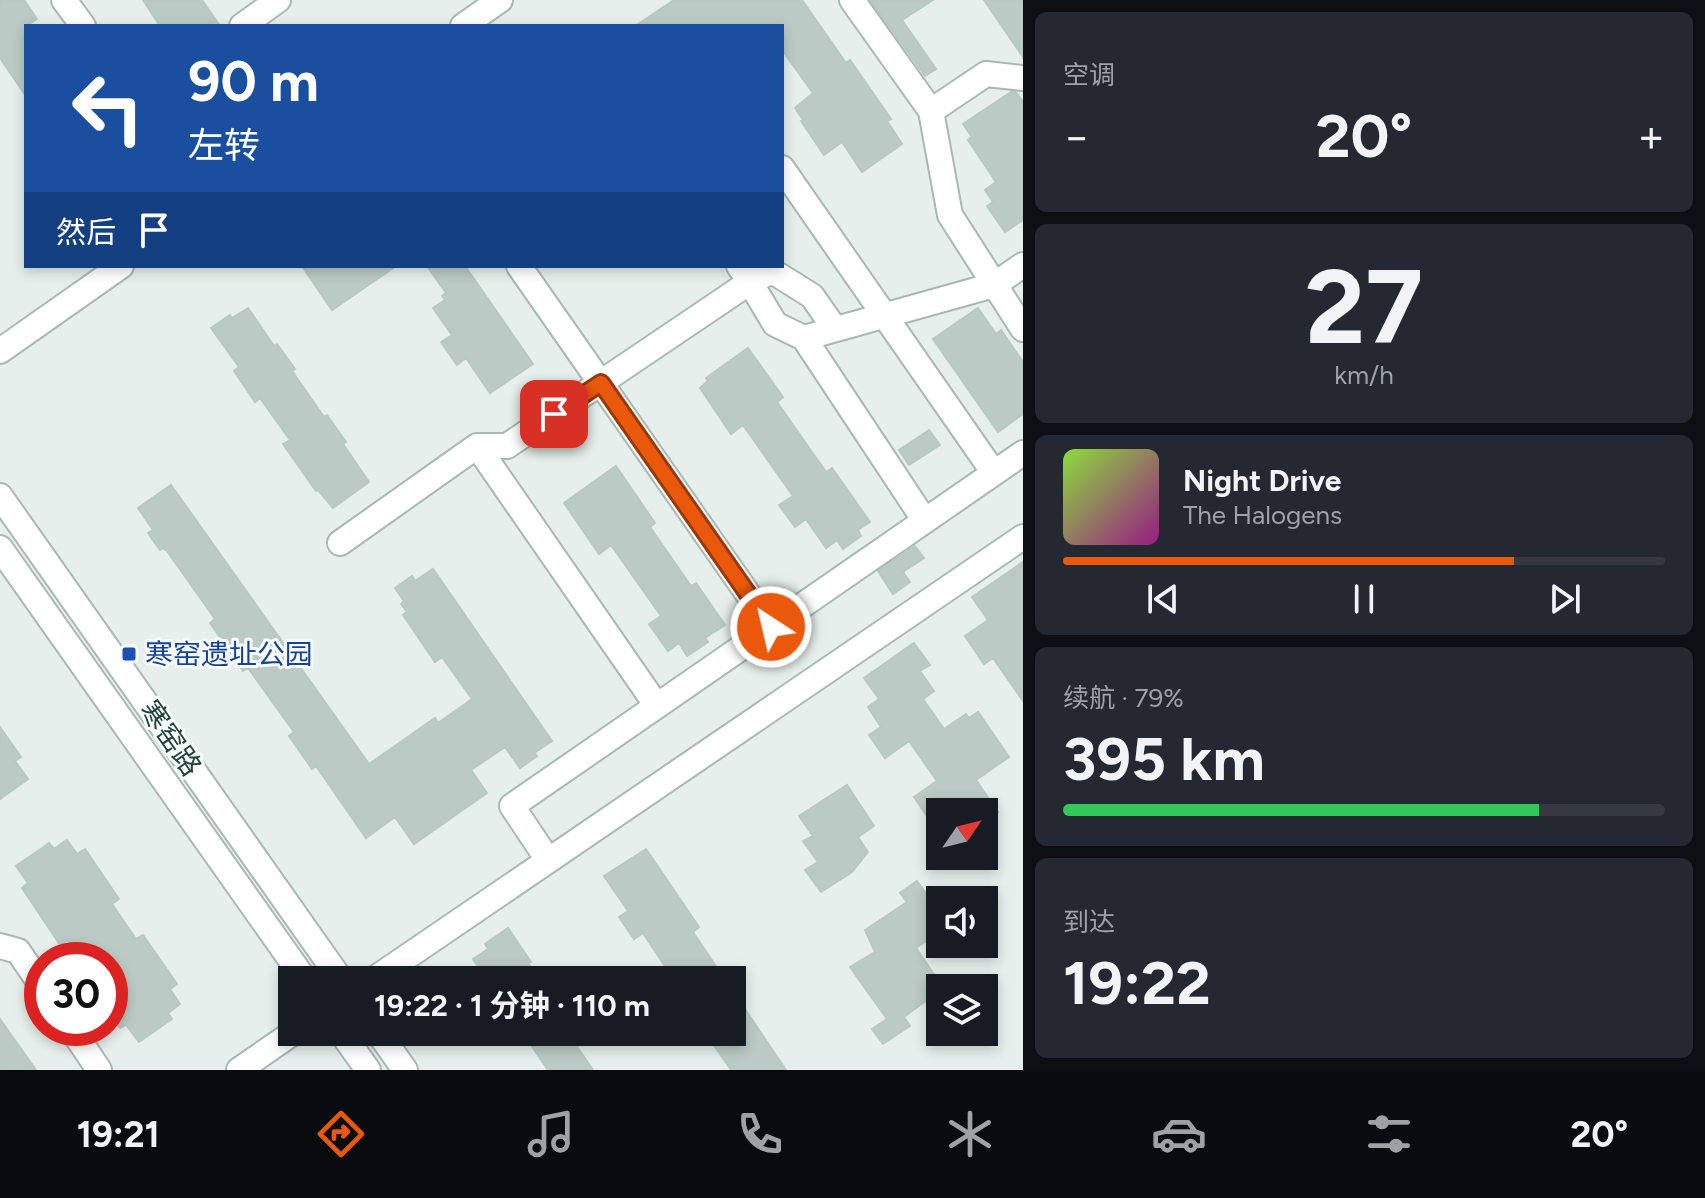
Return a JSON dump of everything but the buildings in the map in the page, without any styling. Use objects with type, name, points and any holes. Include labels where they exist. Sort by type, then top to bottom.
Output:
[{"type":"street","points":[[64,0],[82,24]]},
{"type":"street","points":[[466,24],[500,0]]},
{"type":"street","points":[[852,0],[931,111],[950,215],[1023,329]]},
{"type":"street","points":[[244,24],[269,3]]},
{"type":"street","points":[[931,111],[986,74],[1023,78]]},
{"type":"street","points":[[784,171],[994,473]]},
{"type":"street","points":[[804,338],[994,285],[1023,265]]},
{"type":"street","points":[[0,351],[118,268]]},
{"type":"street","points":[[520,268],[771,627]]},
{"type":"street","points":[[340,543],[477,446],[507,446],[601,383],[744,274],[772,271],[812,296],[835,329]]},
{"type":"street","points":[[744,274],[775,324],[804,338],[925,521]]},
{"type":"street","points":[[477,446],[657,706]]},
{"type":"street","points":[[548,860],[512,806],[1023,453]]},
{"type":"street","name":"寒窑路","points":[[0,496],[331,966]]},
{"type":"street","points":[[393,966],[1023,537]]},
{"type":"street","name":"寒窑路","points":[[0,548],[295,966]]},
{"type":"street","points":[[0,946],[18,951],[24,960]]},
{"type":"street","points":[[239,1070],[278,1043]]},
{"type":"street","points":[[83,1046],[99,1070]]},
{"type":"street","points":[[351,1046],[368,1070]]},
{"type":"street","points":[[388,1046],[405,1070]]},
{"type":"place","name":"寒窑遗址公园","points":[[129,654]]},
{"type":"route","points":[[554,414],[601,383],[771,627]]}]
